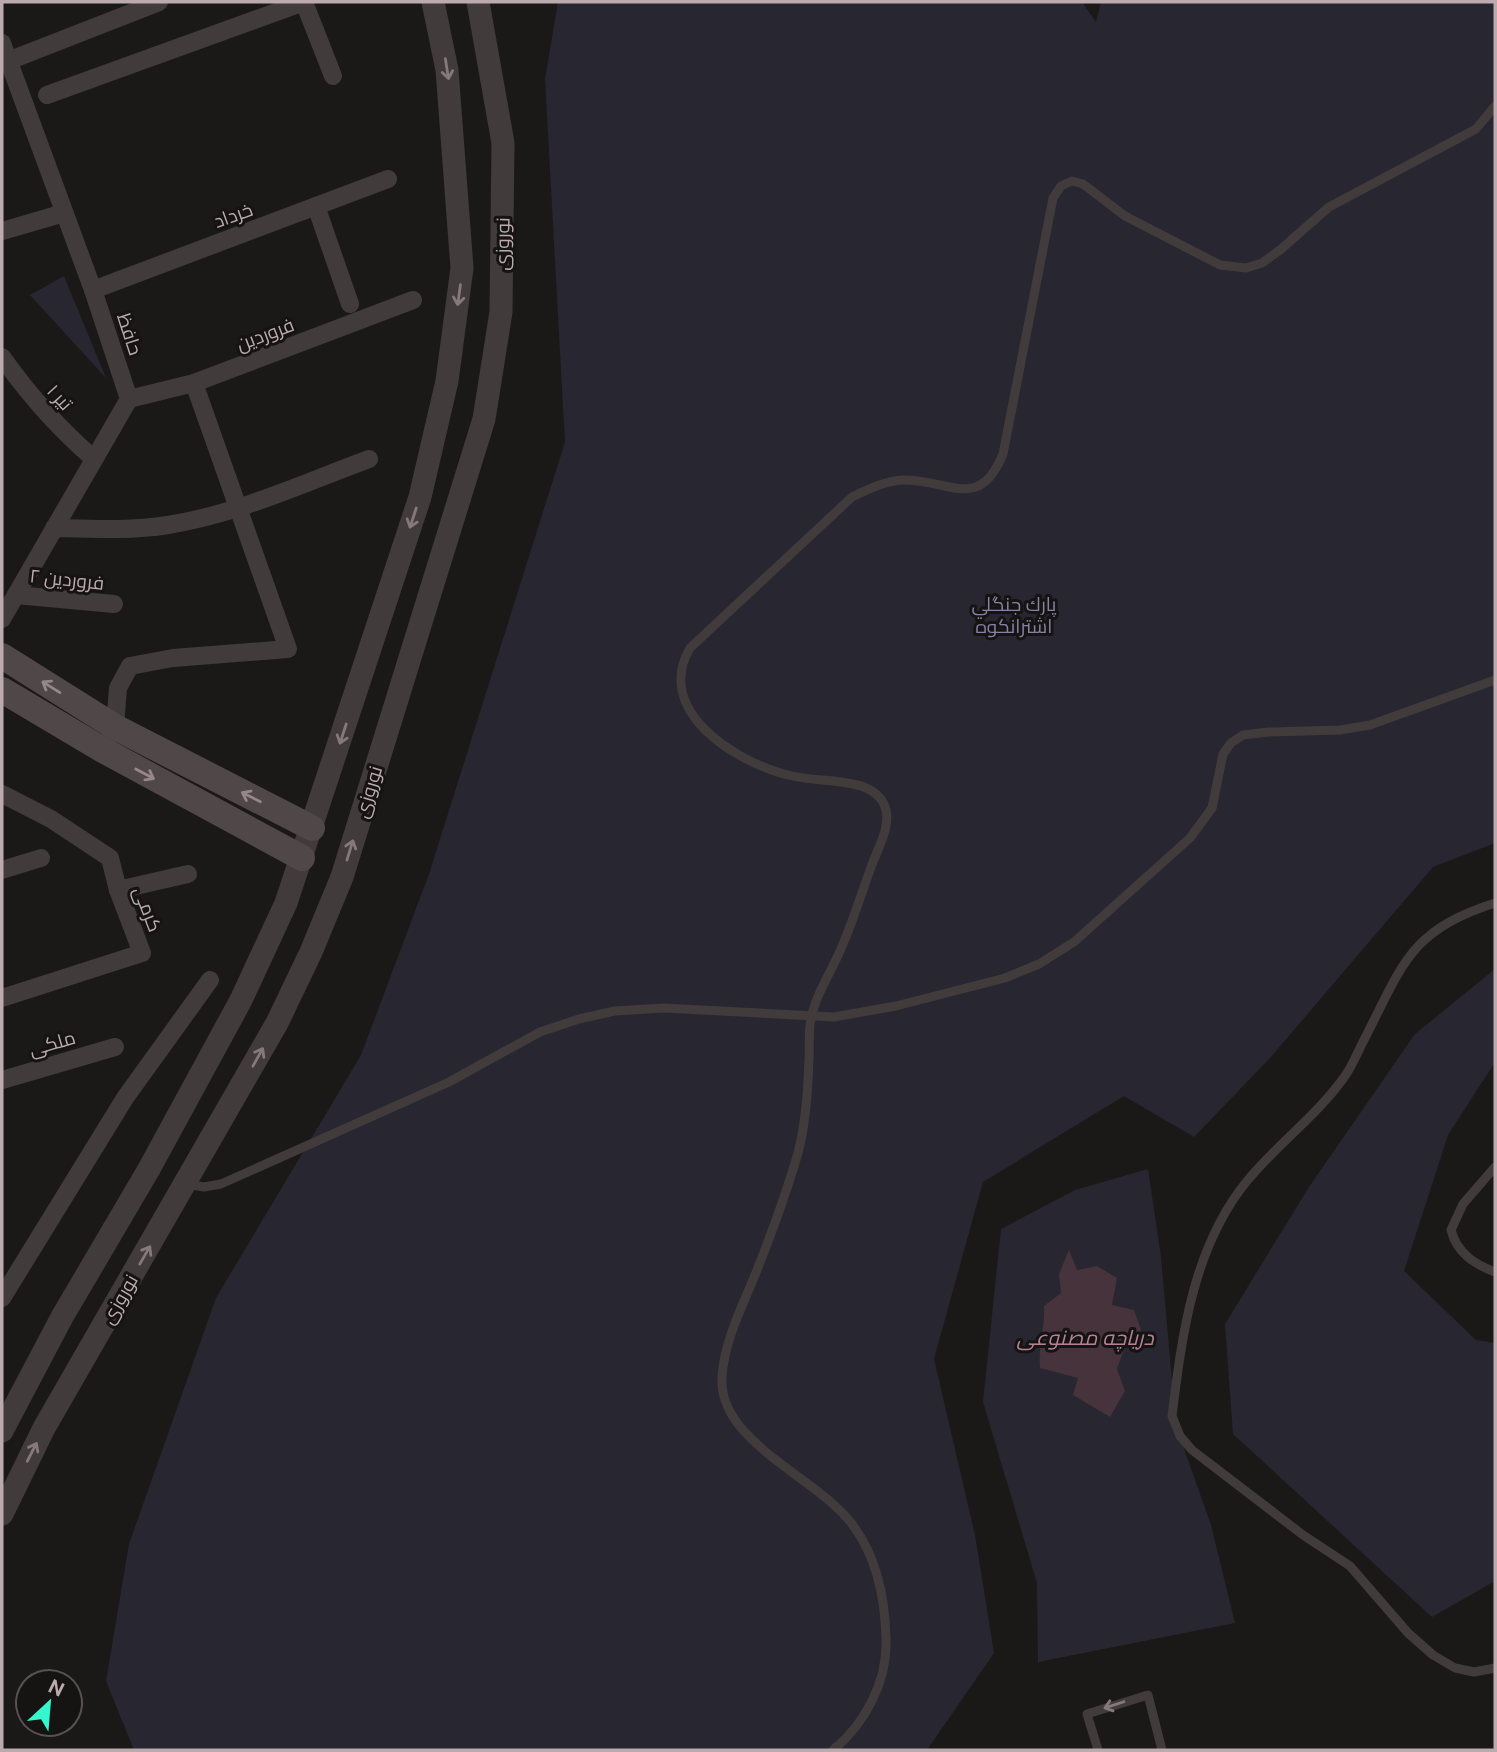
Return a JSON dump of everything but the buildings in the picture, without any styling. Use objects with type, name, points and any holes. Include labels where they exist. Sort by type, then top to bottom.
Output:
[{"type":"main road","points":[[2,656],[109,739],[302,858]]},
{"type":"main road","points":[[2,690],[312,828]]},
{"type":"street","points":[[8,61],[159,2]]},
{"type":"street","points":[[47,94],[304,2],[332,76]]},
{"type":"street","name":"نوروزی","points":[[2,1431],[62,1317],[149,1169],[241,1000],[286,903],[421,497],[447,381],[462,268],[447,70],[433,2]]},
{"type":"street","name":"نوروزی","points":[[2,1514],[44,1428],[277,1023],[311,952],[342,877],[484,419],[501,312],[503,143],[478,2]]},
{"type":"street","name":"حافظ","points":[[2,43],[130,399]]},
{"type":"street","name":"خرداد","points":[[93,290],[388,180]]},
{"type":"street","points":[[316,206],[350,304]]},
{"type":"street","points":[[2,231],[64,213]]},
{"type":"street","name":"فروردین","points":[[130,399],[194,383],[412,300]]},
{"type":"street","name":"تیر ۱","points":[[2,357],[23,387],[66,435],[94,459]]},
{"type":"street","points":[[109,739],[118,688],[130,666],[173,657],[288,649],[194,383]]},
{"type":"street","points":[[2,619],[130,399]]},
{"type":"street","points":[[54,528],[110,530],[168,525],[240,507],[369,459]]},
{"type":"street","name":"فروردین ۲","points":[[16,595],[114,604]]},
{"type":"street","points":[[363,672],[401,685]]},
{"type":"street","name":"کرمی","points":[[2,794],[51,819],[110,858],[118,890],[142,953],[2,998]]},
{"type":"street","points":[[2,870],[41,858]]},
{"type":"street","points":[[118,890],[188,874]]},
{"type":"street","points":[[2,1298],[125,1098],[210,980]]},
{"type":"street","name":"ملکی","points":[[2,1080],[115,1047]]},
{"type":"lane","points":[[833,1750],[866,1713],[880,1681],[887,1653],[881,1587],[868,1552],[852,1524],[832,1502],[769,1455],[734,1422],[726,1403],[722,1380],[734,1326],[772,1234],[799,1151],[807,1099],[811,1018],[843,944],[884,831],[886,806],[879,796],[858,785],[789,776],[766,769],[709,736],[691,714],[683,693],[682,668],[690,648],[852,496],[884,483],[903,480],[923,481],[955,491],[971,490],[986,481],[997,469],[1003,454],[1053,198],[1060,186],[1072,181],[1083,184],[1125,216],[1220,265],[1246,268],[1262,263],[1280,250],[1329,207],[1476,129],[1495,106]]},
{"type":"lane","points":[[186,1184],[204,1187],[221,1184],[449,1082],[540,1032],[579,1019],[615,1011],[664,1008],[811,1018],[896,1006],[1005,978],[1039,964],[1074,942],[1190,838],[1212,808],[1223,754],[1231,743],[1243,735],[1340,730],[1370,725],[1495,680]]},
{"type":"lane","points":[[1495,903],[1466,912],[1436,929],[1412,950],[1346,1075],[1317,1111],[1246,1182],[1223,1214],[1198,1268],[1171,1416],[1180,1436],[1192,1450],[1303,1535],[1350,1566],[1408,1633],[1433,1655],[1455,1668],[1474,1672],[1495,1668]]},
{"type":"lane","points":[[1495,1167],[1463,1204],[1451,1230],[1460,1251],[1480,1266],[1495,1272]]},
{"type":"lane","points":[[1098,1750],[1087,1714],[1148,1695],[1162,1750]]},
{"type":"green space","name":"پارك جنگلي اشترانكوه","points":[[558,2],[1082,2],[1096,22],[1101,2],[1495,2],[1495,843],[1433,867],[1270,1058],[1194,1137],[1124,1096],[983,1182],[934,1359],[975,1535],[994,1653],[927,1750],[134,1750],[106,1681],[129,1544],[216,1298],[361,1055],[429,874],[565,442],[545,79]]},
{"type":"green space","points":[[64,276],[106,378],[30,295]]},
{"type":"green space","points":[[1495,969],[1495,1062],[1448,1135],[1404,1271],[1476,1340],[1495,1343],[1495,1581],[1432,1617],[1233,1434],[1225,1324],[1309,1187],[1415,1034]]},
{"type":"green space","points":[[1148,1169],[1161,1257],[1176,1426],[1211,1525],[1235,1623],[1038,1662],[1037,1583],[983,1402],[1001,1229],[1075,1190]]},
{"type":"water","name":"دریاچه مصنوعی","points":[[1069,1250],[1077,1270],[1097,1266],[1117,1278],[1112,1305],[1134,1310],[1141,1330],[1125,1347],[1117,1369],[1125,1391],[1110,1417],[1073,1395],[1078,1378],[1040,1368],[1044,1306],[1061,1293],[1059,1274]]}]
